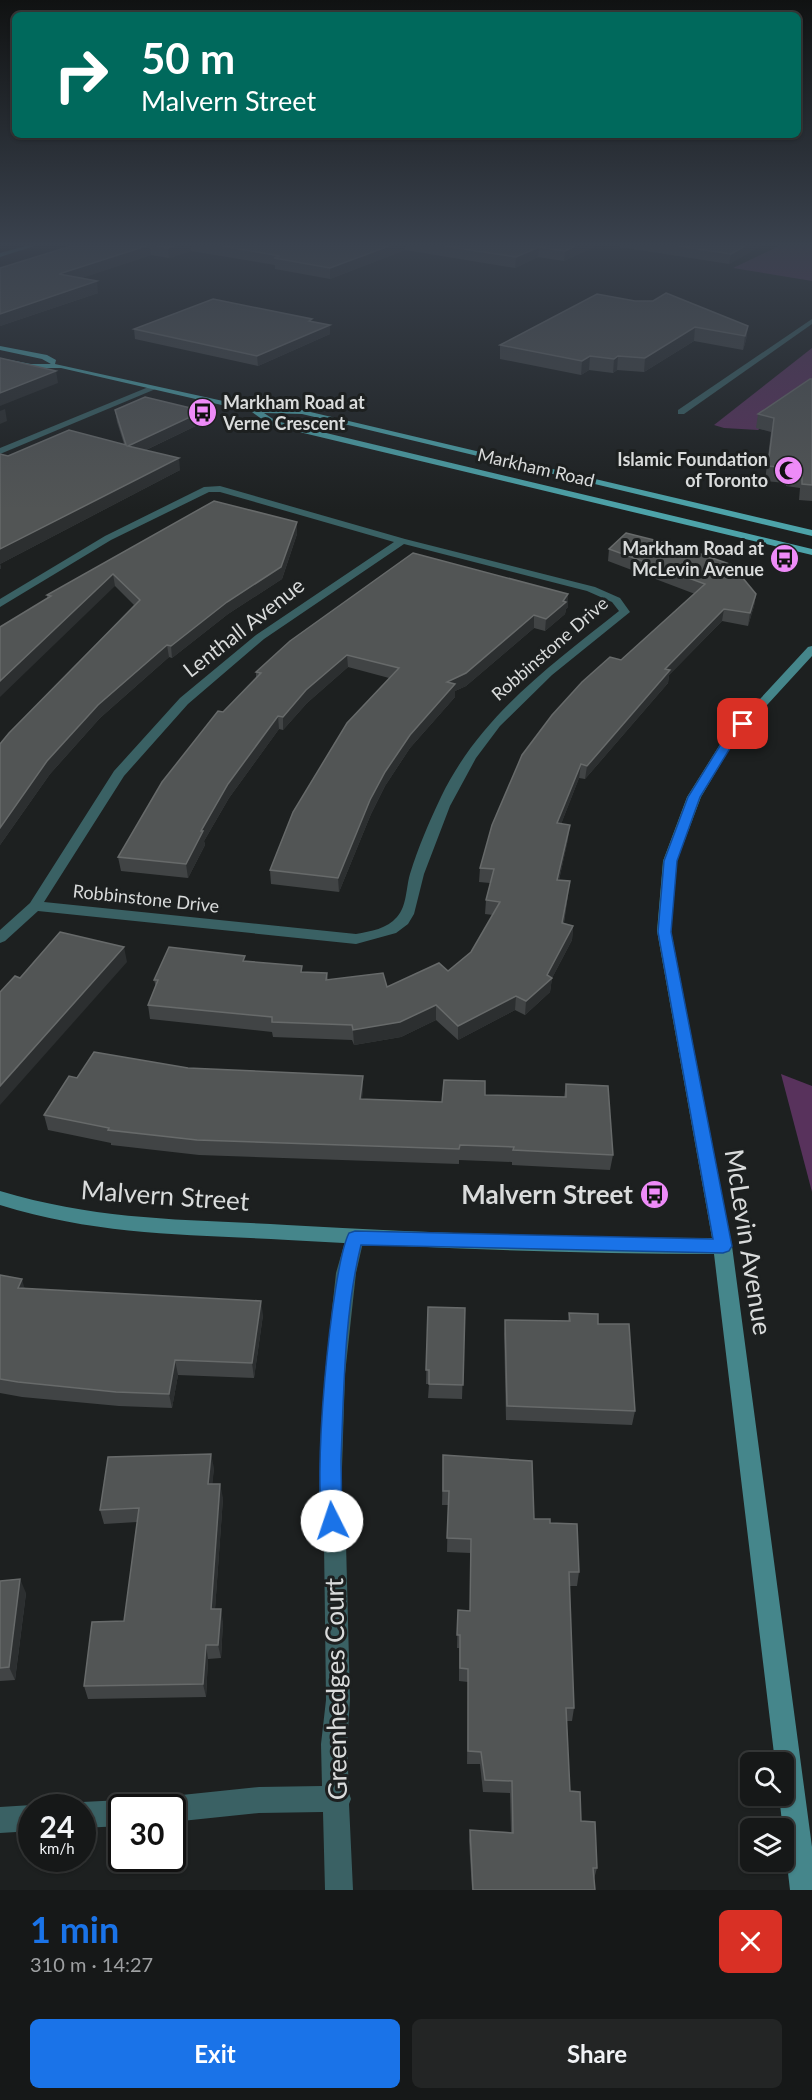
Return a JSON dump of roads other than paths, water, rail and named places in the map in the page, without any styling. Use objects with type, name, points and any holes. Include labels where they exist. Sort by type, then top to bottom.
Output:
[{"type":"main road","name":"Markham Road","points":[[0,348],[44,357],[61,366]]},
{"type":"main road","name":"Markham Road","points":[[0,360],[31,366],[61,366],[255,410],[302,412],[812,532]]},
{"type":"main road","name":"Markham Road","points":[[255,410],[273,423],[812,552]]},
{"type":"street","points":[[681,412],[793,334]]},
{"type":"street","points":[[0,451],[154,388]]},
{"type":"street","name":"Robbinstone Drive","points":[[0,604],[108,538],[207,489],[220,489],[402,541],[591,589],[616,600],[624,612],[548,671],[507,708],[480,743],[442,804],[416,877],[406,915],[387,933],[356,939],[35,906]]},
{"type":"street","name":"Lenthall Avenue","points":[[0,938],[35,906],[119,774],[184,701],[260,637],[402,541]]},
{"type":"street","name":"McLevin Avenue","points":[[804,1890],[723,1246],[664,932],[670,861],[694,797],[730,738],[812,649]]},
{"type":"street","name":"Malvern Street","points":[[0,1198],[42,1212],[115,1223],[355,1238],[723,1246]]},
{"type":"street","name":"Greenhedges Court","points":[[339,1890],[338,1799],[334,1744],[338,1700],[335,1543],[330,1499],[335,1374],[346,1273],[355,1238]]},
{"type":"street","points":[[186,1808],[259,1800],[338,1799]]},
{"type":"street","points":[[0,1820],[18,1819]]},
{"type":"place","name":"Markham Road at Verne Crescent","points":[[202,413]]},
{"type":"place","name":"Islamic Foundation of Toronto","points":[[789,470]]},
{"type":"place","name":"Markham Road at McLevin Avenue","points":[[785,559]]},
{"type":"place","name":"Malvern Street","points":[[654,1195]]}]
